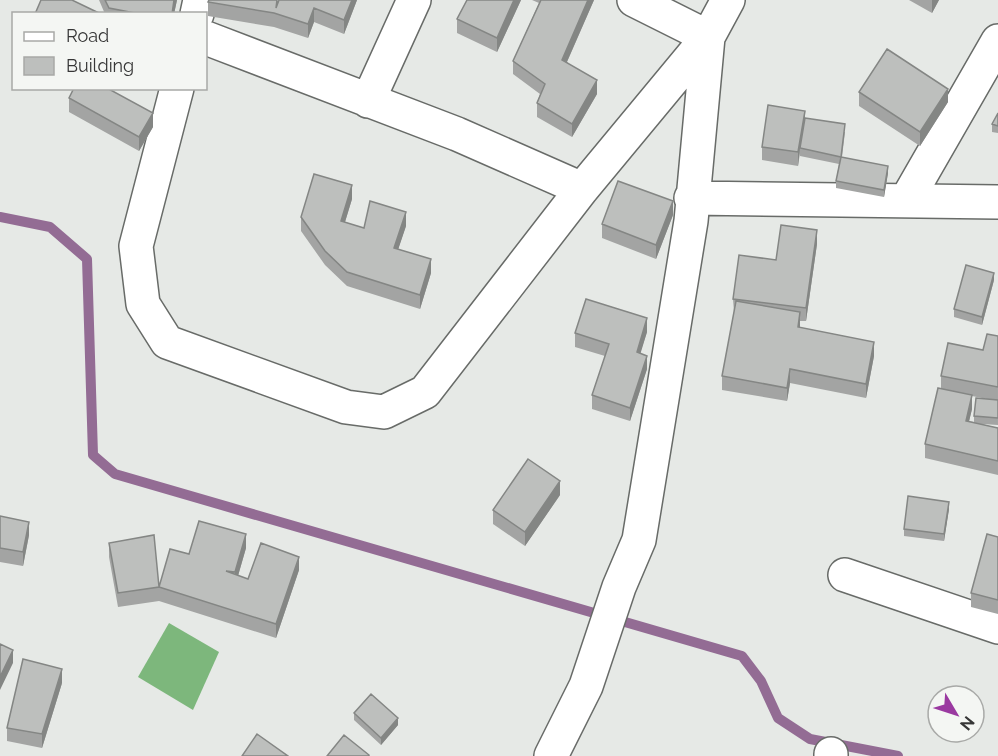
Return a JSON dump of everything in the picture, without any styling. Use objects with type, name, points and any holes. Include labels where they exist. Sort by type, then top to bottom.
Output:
[{"type":"street","points":[[368,101],[414,0]]},
{"type":"street","points":[[634,0],[708,37]]},
{"type":"street","points":[[176,90],[136,246],[143,304],[167,342],[346,407],[384,411],[425,392],[582,189],[708,37],[728,0]]},
{"type":"street","points":[[551,756],[586,687],[606,633],[619,587],[639,540],[691,221],[708,37]]},
{"type":"street","points":[[207,38],[457,134],[582,189]]},
{"type":"street","points":[[906,201],[975,76],[998,41]]},
{"type":"street","points":[[692,198],[998,202]]},
{"type":"street","points":[[845,575],[998,627]]},
{"type":"green space","points":[[169,623],[219,652],[193,710],[138,677]]},
{"type":"building","points":[[41,0],[72,0],[97,12],[36,12]]},
{"type":"building","points":[[105,0],[174,0],[172,12],[130,12],[109,8]]},
{"type":"building","points":[[209,0],[277,0],[276,8],[279,0],[352,0],[344,20],[314,8],[308,24],[274,13],[208,2]]},
{"type":"building","points":[[467,0],[514,0],[497,38],[457,19]]},
{"type":"building","points":[[541,0],[588,0],[562,60],[597,80],[572,124],[537,103],[545,84],[513,61]]},
{"type":"building","points":[[887,49],[948,89],[920,132],[859,92]]},
{"type":"building","points":[[73,90],[111,90],[153,113],[139,137],[69,98]]},
{"type":"building","points":[[768,105],[805,111],[798,152],[762,147]]},
{"type":"building","points":[[998,113],[998,126],[992,124]]},
{"type":"building","points":[[805,118],[845,124],[841,157],[800,148]]},
{"type":"building","points":[[841,157],[888,166],[884,190],[836,181]]},
{"type":"building","points":[[314,174],[352,185],[341,221],[364,228],[370,201],[406,212],[394,248],[431,259],[420,295],[347,272],[325,251],[301,217]]},
{"type":"building","points":[[618,181],[673,201],[656,245],[602,224]]},
{"type":"building","points":[[781,225],[817,230],[806,308],[733,299],[739,255],[776,260]]},
{"type":"building","points":[[966,265],[994,273],[982,317],[954,309]]},
{"type":"building","points":[[586,299],[647,318],[637,352],[647,356],[630,408],[592,395],[609,344],[575,333]]},
{"type":"building","points":[[736,301],[800,312],[798,327],[874,342],[866,384],[790,369],[787,388],[722,376]]},
{"type":"building","points":[[987,334],[998,336],[998,387],[941,376],[948,343],[983,350]]},
{"type":"building","points":[[938,388],[972,395],[966,421],[998,428],[998,461],[925,444]]},
{"type":"building","points":[[976,398],[998,400],[998,418],[974,416]]},
{"type":"building","points":[[528,459],[560,481],[525,532],[493,510]]},
{"type":"building","points":[[908,496],[949,502],[944,534],[904,529]]},
{"type":"building","points":[[0,516],[29,522],[23,552],[0,548]]},
{"type":"building","points":[[199,521],[246,534],[235,572],[226,571],[248,579],[261,543],[299,557],[276,624],[159,587],[170,549],[189,554]]},
{"type":"building","points":[[987,534],[998,537],[998,600],[971,593]]},
{"type":"building","points":[[154,535],[159,587],[118,593],[109,543]]},
{"type":"building","points":[[0,644],[13,650],[0,677]]},
{"type":"building","points":[[23,659],[62,669],[42,734],[7,728]]},
{"type":"building","points":[[371,694],[398,718],[381,738],[354,713]]},
{"type":"building","points":[[257,734],[288,756],[242,756]]},
{"type":"building","points":[[344,735],[369,755],[369,756],[327,756]]},
{"type":"waterway","points":[[0,217],[50,227],[87,259],[93,455],[115,474],[742,656],[761,681],[778,718],[810,739],[898,756]]}]
